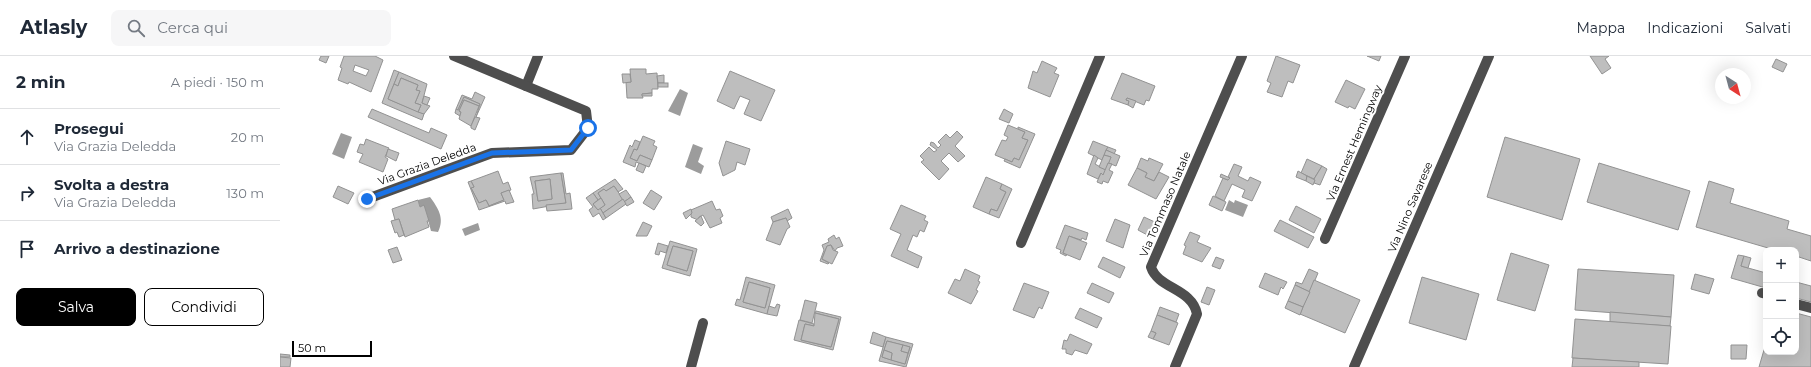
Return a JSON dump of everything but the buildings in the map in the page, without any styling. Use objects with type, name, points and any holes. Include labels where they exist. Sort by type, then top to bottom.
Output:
[{"type":"street","name":"Via Grazia Deledda","points":[[367,199],[492,153],[571,150],[588,128],[586,111],[454,56]]},
{"type":"street","points":[[526,86],[538,56]]},
{"type":"street","points":[[1021,243],[1100,56]]},
{"type":"street","name":"Via Tommaso Natale","points":[[1175,367],[1197,314],[1196,306],[1191,300],[1154,275],[1152,267],[1242,56]]},
{"type":"street","name":"Via Ernest Hemingway","points":[[1325,239],[1404,56]]},
{"type":"street","name":"Via Nino Savarese","points":[[1354,367],[1489,56]]},
{"type":"street","points":[[1799,305],[1811,308]]},
{"type":"street","points":[[691,367],[703,323]]},
{"type":"shaded area","points":[[680,89],[688,93],[680,116],[668,111]]},
{"type":"shaded area","points":[[341,133],[352,137],[344,159],[332,154]]},
{"type":"shaded area","points":[[693,144],[703,148],[698,162],[704,166],[701,174],[685,167]]},
{"type":"shaded area","points":[[430,197],[440,213],[441,222],[438,232],[431,231],[424,206],[420,207],[418,200]]},
{"type":"shaded area","points":[[1229,200],[1234,203],[1235,200],[1248,205],[1243,217],[1225,210]]},
{"type":"shaded area","points":[[478,223],[480,230],[465,236],[462,229]]},
{"type":"route","points":[[367,199],[492,153],[530,153],[571,150],[588,128]]}]
